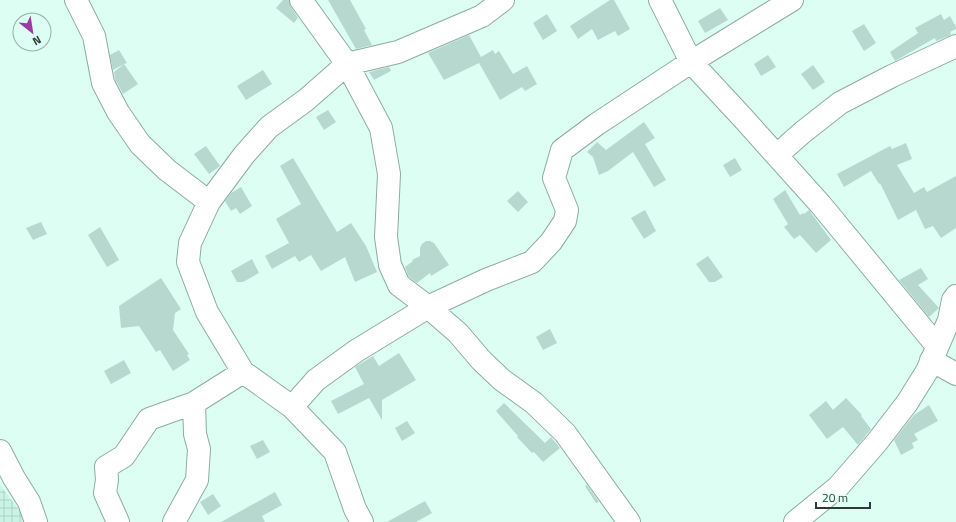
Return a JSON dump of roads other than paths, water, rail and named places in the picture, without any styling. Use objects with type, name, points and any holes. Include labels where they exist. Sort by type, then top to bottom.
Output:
[{"type":"street","points":[[76,0],[94,36],[103,83],[118,112],[140,144],[167,170],[209,202]]},
{"type":"street","points":[[301,0],[346,64],[381,128],[389,174],[386,237],[390,265],[399,285],[428,307],[458,334],[481,360],[502,380],[534,403],[565,433],[629,522]]},
{"type":"street","points":[[362,522],[355,509],[336,452],[292,407],[243,372],[207,312],[188,262],[190,243],[209,202],[244,155],[269,127],[306,100],[346,64],[398,52],[482,16],[503,0]]},
{"type":"street","points":[[660,0],[691,62],[821,205],[934,353],[956,374]]},
{"type":"street","points":[[292,407],[316,380],[344,359],[428,307],[486,280],[532,262],[550,242],[565,221],[567,210],[554,178],[562,150],[597,124],[691,62],[792,0]]},
{"type":"street","points":[[777,155],[840,103],[892,76],[956,46]]},
{"type":"street","points":[[796,522],[838,487],[877,442],[907,403],[927,371],[949,320],[953,300],[956,296]]},
{"type":"street","points":[[118,522],[105,493],[107,480],[106,467],[124,456],[149,419],[194,402],[243,372]]},
{"type":"street","points":[[174,522],[197,480],[199,449],[195,434],[194,402]]},
{"type":"street","points":[[0,451],[29,502],[36,522]]}]
